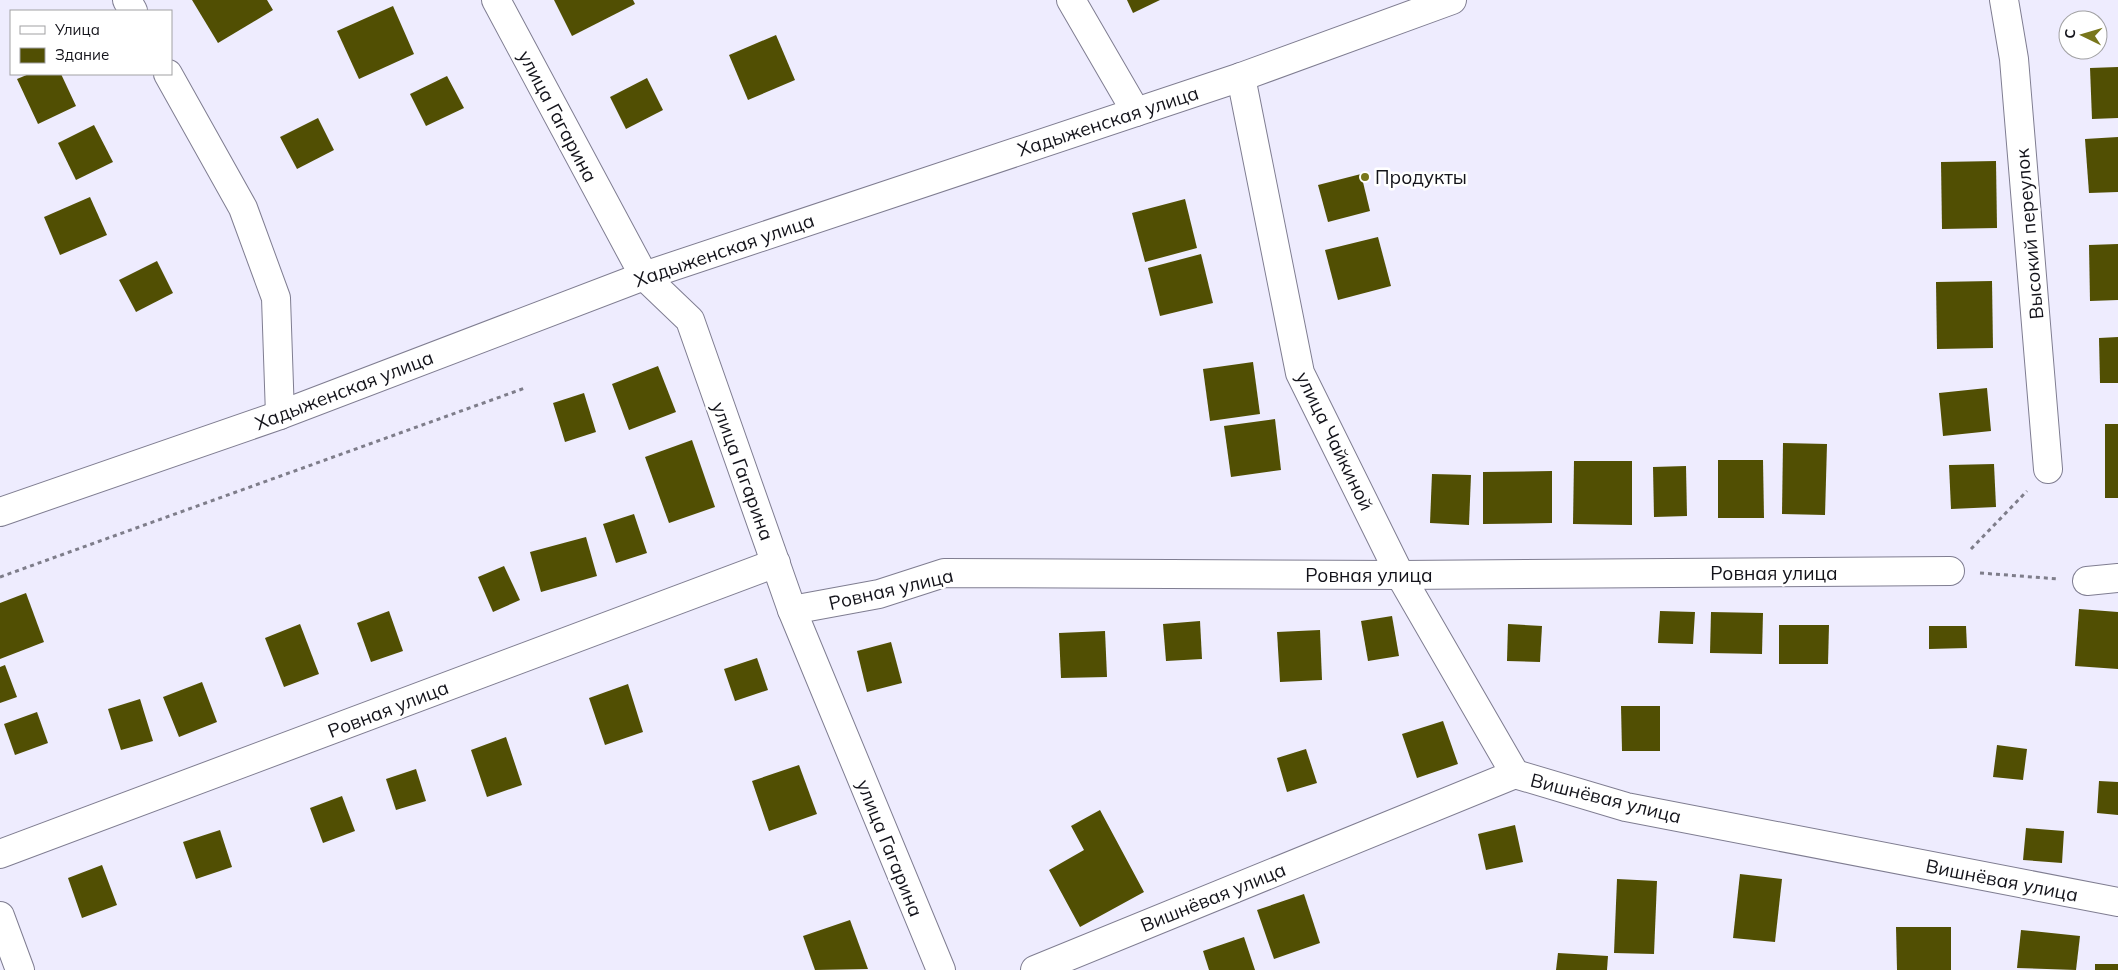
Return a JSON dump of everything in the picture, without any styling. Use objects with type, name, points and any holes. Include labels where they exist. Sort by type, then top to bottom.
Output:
[{"type":"street","name":"улица Гагарина","points":[[496,0],[644,276],[690,320],[792,610],[941,970]]},
{"type":"street","points":[[1071,0],[1136,112]]},
{"type":"street","name":"Хадыженская улица","points":[[0,512],[280,415],[644,276],[1242,77],[1452,0]]},
{"type":"street","name":"Высокий переулок","points":[[2004,0],[2014,59],[2048,470]]},
{"type":"street","points":[[169,75],[243,208],[276,298],[280,415]]},
{"type":"street","name":"улица Чайкиной","points":[[1242,77],[1300,373],[1400,576],[1515,774]]},
{"type":"street","name":"Ровная улица","points":[[0,854],[776,563]]},
{"type":"street","name":"Ровная улица","points":[[792,610],[880,594],[944,573],[1400,576],[1950,571]]},
{"type":"street","points":[[2087,581],[2118,578]]},
{"type":"street","name":"Вишнёвая улица","points":[[1035,970],[1515,774],[1626,807],[2118,902]]},
{"type":"street","points":[[0,916],[20,970]]},
{"type":"path","points":[[0,577],[525,388]]},
{"type":"path","points":[[1950,571],[2048,470]]},
{"type":"path","points":[[1950,571],[2087,581]]},
{"type":"building","points":[[192,0],[267,0],[273,10],[218,43]]},
{"type":"building","points":[[554,0],[633,0],[635,4],[572,36]]},
{"type":"building","points":[[1127,0],[1160,0],[1133,13]]},
{"type":"building","points":[[393,6],[414,54],[359,79],[337,31]]},
{"type":"building","points":[[776,35],[795,80],[748,100],[729,55]]},
{"type":"building","points":[[2118,67],[2118,118],[2092,119],[2090,68]]},
{"type":"building","points":[[27,75],[61,75],[76,106],[38,124],[17,79]]},
{"type":"building","points":[[447,76],[464,108],[426,126],[410,94]]},
{"type":"building","points":[[647,78],[663,110],[626,129],[610,97]]},
{"type":"building","points":[[318,118],[334,150],[297,169],[280,137]]},
{"type":"building","points":[[94,125],[113,162],[76,180],[58,143]]},
{"type":"building","points":[[2118,137],[2118,192],[2089,193],[2085,139]]},
{"type":"building","points":[[1996,161],[1997,228],[1942,229],[1941,162]]},
{"type":"building","points":[[1361,174],[1370,211],[1328,222],[1318,185]]},
{"type":"building","points":[[90,197],[107,235],[60,255],[44,217]]},
{"type":"building","points":[[1185,199],[1197,248],[1145,262],[1132,213]]},
{"type":"building","points":[[1378,237],[1391,286],[1338,300],[1325,250]]},
{"type":"building","points":[[2118,244],[2118,300],[2090,301],[2089,245]]},
{"type":"building","points":[[1201,254],[1213,303],[1160,316],[1148,268]]},
{"type":"building","points":[[157,261],[173,293],[136,312],[119,280]]},
{"type":"building","points":[[1992,281],[1993,348],[1937,349],[1936,282]]},
{"type":"building","points":[[2118,337],[2118,383],[2100,383],[2099,338]]},
{"type":"building","points":[[1253,362],[1260,414],[1210,421],[1203,369]]},
{"type":"building","points":[[658,366],[676,412],[629,430],[612,384]]},
{"type":"building","points":[[1987,388],[1991,431],[1943,436],[1939,393]]},
{"type":"building","points":[[584,393],[596,432],[565,442],[553,403]]},
{"type":"building","points":[[1275,419],[1281,470],[1231,477],[1224,426]]},
{"type":"building","points":[[2105,424],[2118,424],[2118,498],[2105,498]]},
{"type":"building","points":[[692,440],[715,507],[669,523],[645,457]]},
{"type":"building","points":[[1783,443],[1827,444],[1825,515],[1782,514]]},
{"type":"building","points":[[1718,460],[1763,460],[1764,518],[1718,518]]},
{"type":"building","points":[[1574,461],[1632,461],[1632,525],[1573,524]]},
{"type":"building","points":[[1994,464],[1996,507],[1951,509],[1949,465]]},
{"type":"building","points":[[1686,466],[1687,516],[1654,517],[1653,467]]},
{"type":"building","points":[[1552,471],[1552,523],[1483,524],[1483,472]]},
{"type":"building","points":[[1432,474],[1471,475],[1469,525],[1430,523]]},
{"type":"building","points":[[634,514],[647,553],[616,563],[603,524]]},
{"type":"building","points":[[586,537],[597,576],[541,592],[530,552]]},
{"type":"building","points":[[504,566],[520,600],[493,612],[478,577]]},
{"type":"building","points":[[26,593],[44,642],[0,659],[0,603]]},
{"type":"building","points":[[2079,609],[2118,612],[2118,669],[2075,666]]},
{"type":"building","points":[[389,611],[403,651],[371,662],[357,623]]},
{"type":"building","points":[[1660,611],[1695,612],[1693,644],[1658,643]]},
{"type":"building","points":[[1711,612],[1763,613],[1762,654],[1710,653]]},
{"type":"building","points":[[1392,616],[1399,656],[1368,661],[1361,621]]},
{"type":"building","points":[[1200,621],[1202,659],[1166,661],[1163,624]]},
{"type":"building","points":[[300,624],[319,674],[284,687],[265,638]]},
{"type":"building","points":[[1508,624],[1542,626],[1540,662],[1507,661]]},
{"type":"building","points":[[1779,625],[1829,625],[1828,664],[1779,664]]},
{"type":"building","points":[[1929,626],[1966,626],[1967,648],[1929,649]]},
{"type":"building","points":[[1320,630],[1322,680],[1280,682],[1277,632]]},
{"type":"building","points":[[1105,631],[1107,677],[1061,678],[1059,633]]},
{"type":"building","points":[[891,642],[902,683],[867,692],[857,651]]},
{"type":"building","points":[[757,658],[768,690],[735,701],[724,669]]},
{"type":"building","points":[[5,665],[17,697],[0,703],[0,667]]},
{"type":"building","points":[[202,682],[217,722],[179,737],[163,697]]},
{"type":"building","points":[[628,684],[643,732],[605,745],[589,698]]},
{"type":"building","points":[[140,699],[153,741],[121,750],[108,709]]},
{"type":"building","points":[[1621,706],[1660,706],[1660,751],[1622,751]]},
{"type":"building","points":[[37,712],[48,743],[15,755],[4,724]]},
{"type":"building","points":[[1443,721],[1458,764],[1417,778],[1402,734]]},
{"type":"building","points":[[506,737],[522,785],[487,797],[471,750]]},
{"type":"building","points":[[1997,745],[2027,749],[2023,780],[1993,777]]},
{"type":"building","points":[[1306,749],[1317,783],[1287,792],[1277,758]]},
{"type":"building","points":[[799,765],[817,814],[769,831],[752,781]]},
{"type":"building","points":[[416,769],[426,801],[396,810],[386,779]]},
{"type":"building","points":[[2099,781],[2118,782],[2118,815],[2097,813]]},
{"type":"building","points":[[342,796],[355,831],[323,843],[310,808]]},
{"type":"building","points":[[1100,810],[1144,892],[1080,927],[1049,870],[1084,850],[1071,826]]},
{"type":"building","points":[[1515,825],[1523,862],[1486,870],[1478,834]]},
{"type":"building","points":[[2026,828],[2064,831],[2062,863],[2023,860]]},
{"type":"building","points":[[220,830],[232,867],[196,879],[183,842]]},
{"type":"building","points":[[102,865],[117,905],[82,918],[68,878]]},
{"type":"building","points":[[1740,874],[1782,879],[1775,942],[1733,938]]},
{"type":"building","points":[[1617,879],[1657,881],[1654,954],[1614,953]]},
{"type":"building","points":[[1304,894],[1320,943],[1274,959],[1257,910]]},
{"type":"building","points":[[850,920],[868,969],[815,970],[803,936]]},
{"type":"building","points":[[1896,927],[1951,927],[1951,970],[1897,970]]},
{"type":"building","points":[[2021,930],[2080,936],[2076,970],[2017,968]]},
{"type":"building","points":[[1244,937],[1255,970],[1209,970],[1203,951]]},
{"type":"building","points":[[1558,953],[1608,956],[1607,970],[1556,970]]},
{"type":"building","points":[[2095,964],[2118,964],[2118,970],[2095,970]]},
{"type":"place","name":"Продукты","points":[[1365,177]]}]
